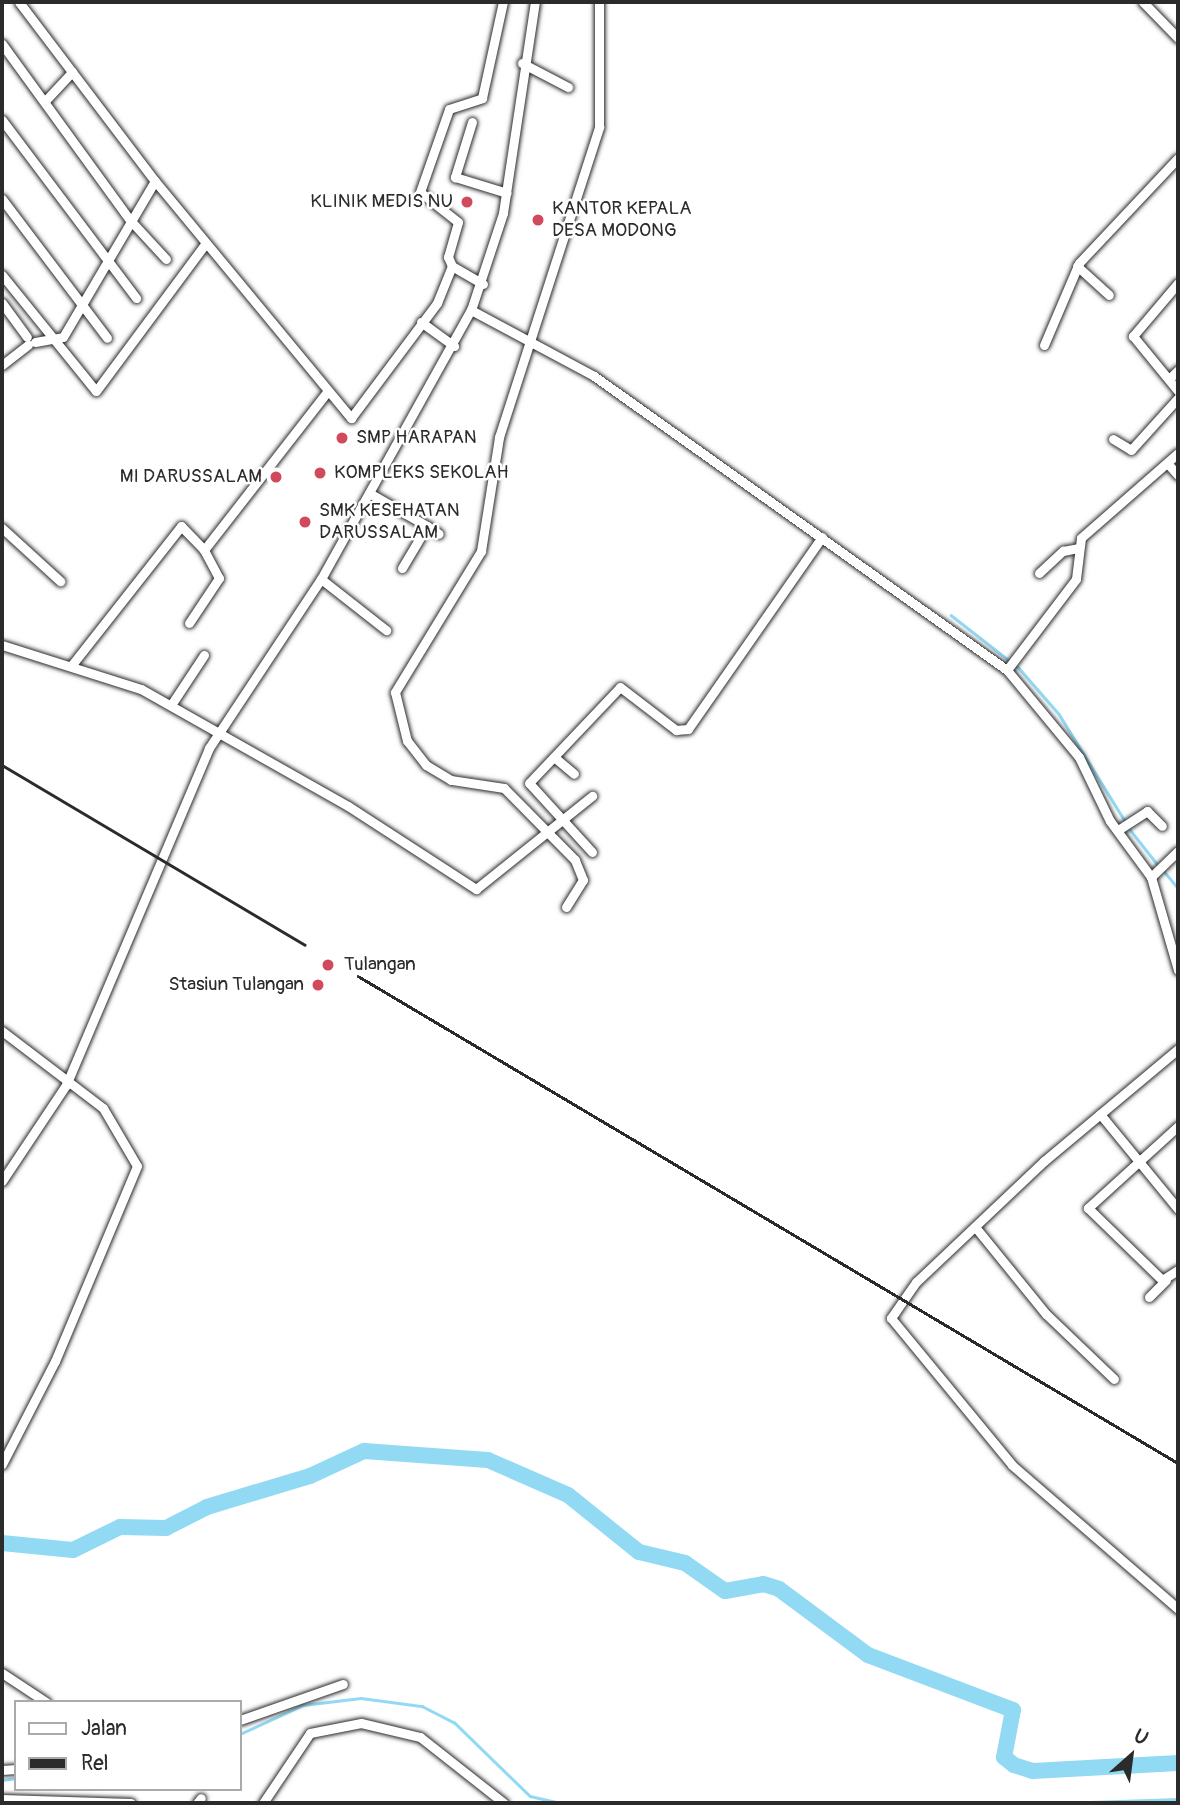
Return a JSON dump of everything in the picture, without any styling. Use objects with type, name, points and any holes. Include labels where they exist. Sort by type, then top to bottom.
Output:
[{"type":"street","points":[[19,2],[155,181],[327,392],[357,418],[421,321],[442,296],[452,267]]},
{"type":"street","points":[[483,284],[452,267],[448,257],[458,221],[421,192],[449,109],[482,98],[503,2]]},
{"type":"street","points":[[2,1181],[66,1085],[199,768],[320,579],[454,346],[483,284],[507,193],[522,64],[535,2]]},
{"type":"street","points":[[592,852],[504,788],[451,780],[426,765],[407,741],[395,692],[434,619],[478,558],[499,437],[534,343],[599,127],[599,2]]},
{"type":"street","points":[[1143,2],[1178,38]]},
{"type":"street","points":[[2,44],[130,220],[166,260]]},
{"type":"street","points":[[522,64],[568,87]]},
{"type":"street","points":[[45,101],[72,72]]},
{"type":"street","points":[[2,120],[106,262],[136,298]]},
{"type":"street","points":[[472,122],[455,177],[507,193]]},
{"type":"street","points":[[1044,345],[1077,265],[1178,158]]},
{"type":"street","points":[[2,358],[29,341],[49,341],[63,337],[155,181]]},
{"type":"street","points":[[2,199],[107,338]]},
{"type":"street","points":[[2,275],[49,341],[90,388],[102,388],[206,243]]},
{"type":"street","points":[[1077,265],[1109,295]]},
{"type":"street","points":[[1178,283],[1133,336],[1178,391]]},
{"type":"street","points":[[2,303],[29,341]]},
{"type":"street","points":[[471,310],[534,343],[1010,664],[1079,758],[1124,826],[1152,877],[1178,970]]},
{"type":"street","points":[[421,321],[454,346]]},
{"type":"street","points":[[2,365],[29,341]]},
{"type":"street","points":[[1168,379],[1178,370]]},
{"type":"street","points":[[204,550],[327,392]]},
{"type":"street","points":[[1113,439],[1131,450],[1175,412],[1178,398]]},
{"type":"street","points":[[1010,664],[1076,579],[1081,538],[1178,453]]},
{"type":"street","points":[[1168,464],[1178,475]]},
{"type":"street","points":[[369,493],[439,534]]},
{"type":"street","points":[[401,568],[427,526]]},
{"type":"street","points":[[71,666],[180,527],[204,550],[218,584],[189,623]]},
{"type":"street","points":[[2,528],[60,581]]},
{"type":"street","points":[[566,907],[582,872],[557,827],[528,785],[620,687],[676,730],[688,729],[822,537]]},
{"type":"street","points":[[1039,573],[1063,551],[1078,548]]},
{"type":"street","points":[[320,579],[386,630]]},
{"type":"street","points":[[2,645],[111,676],[171,705],[221,732],[476,889],[557,827],[592,796]]},
{"type":"street","points":[[171,705],[204,655]]},
{"type":"street","points":[[554,757],[574,774]]},
{"type":"street","points":[[1124,826],[1147,811],[1162,825]]},
{"type":"street","points":[[1152,877],[1178,851]]},
{"type":"street","points":[[2,1031],[66,1085],[103,1108],[136,1166],[55,1361],[2,1464]]},
{"type":"street","points":[[1178,1049],[1100,1114],[916,1282],[892,1313],[895,1324],[1012,1465],[1178,1609]]},
{"type":"street","points":[[1100,1114],[1178,1209]]},
{"type":"street","points":[[1166,1280],[1088,1208],[1178,1126]]},
{"type":"street","points":[[976,1228],[1046,1314],[1114,1379]]},
{"type":"street","points":[[1149,1297],[1178,1270]]},
{"type":"street","points":[[2,1673],[43,1700]]},
{"type":"street","points":[[242,1719],[343,1684]]},
{"type":"street","points":[[263,1803],[310,1733],[361,1723],[420,1737],[504,1803]]},
{"type":"street","points":[[2,1799],[131,1803]]},
{"type":"waterway","points":[[951,615],[1019,668],[1059,714],[1125,821]]},
{"type":"waterway","points":[[1128,827],[1158,865]]},
{"type":"waterway","points":[[1163,870],[1178,888]]},
{"type":"waterway","points":[[2,1543],[73,1550],[120,1527],[166,1528],[207,1507],[310,1476],[364,1451],[488,1460],[568,1495],[639,1552],[685,1563],[725,1591],[763,1584],[779,1589],[868,1655],[1013,1710],[1004,1757],[1014,1765],[1033,1771],[1178,1763]]},
{"type":"waterway","points":[[242,1733],[303,1705],[361,1698],[422,1706],[454,1722],[530,1796],[560,1803]]},
{"type":"waterway","points":[[2,1780],[14,1778]]},
{"type":"waterway","points":[[1061,1803],[1178,1799]]},
{"type":"railway","points":[[2,765],[305,945]]},
{"type":"railway","points":[[358,976],[1178,1463]]},
{"type":"place","name":"KLINIK MEDIS NU","points":[[467,202]]},
{"type":"place","name":"KANTOR KEPALA DESA MODONG","points":[[538,220]]},
{"type":"place","name":"SMP HARAPAN","points":[[342,438]]},
{"type":"place","name":"KOMPLEKS SEKOLAH","points":[[320,473]]},
{"type":"place","name":"MI DARUSSALAM","points":[[276,477]]},
{"type":"place","name":"SMK KESEHATAN DARUSSALAM","points":[[305,522]]},
{"type":"place","name":"Tulangan","points":[[328,965]]},
{"type":"place","name":"Stasiun Tulangan","points":[[318,985]]}]
